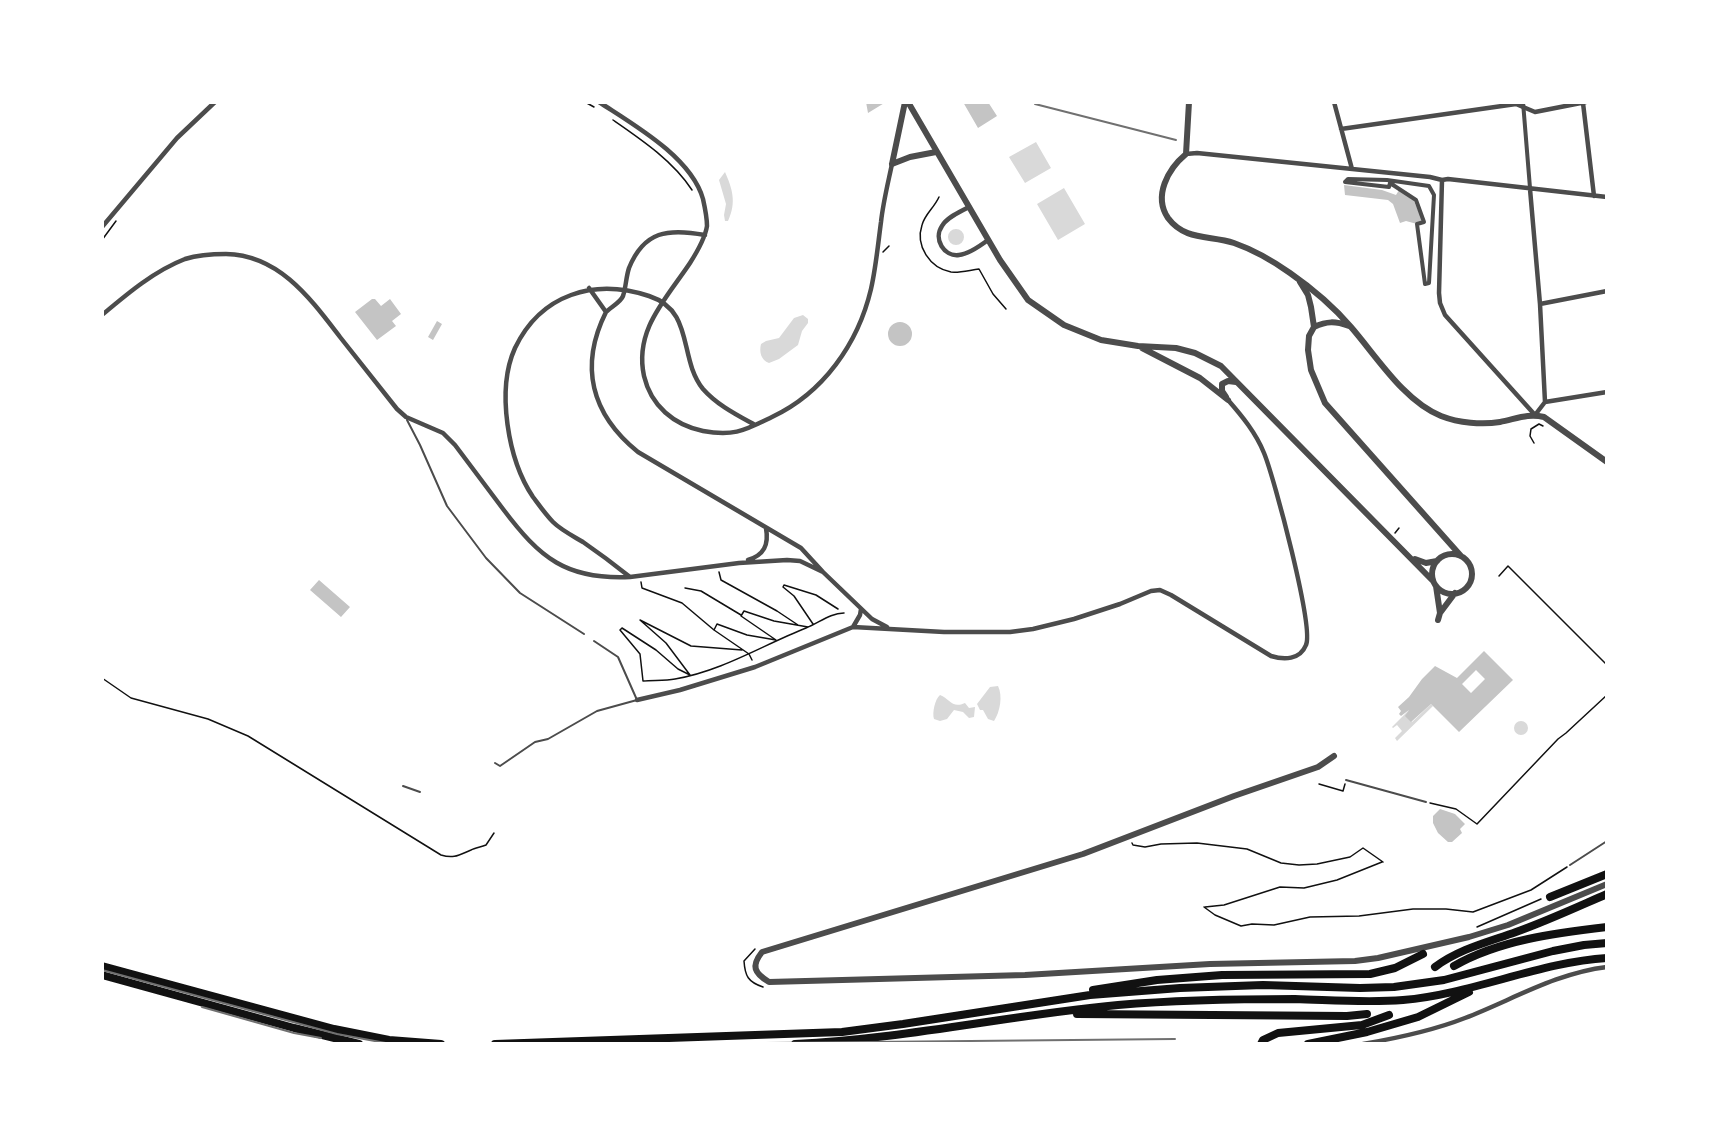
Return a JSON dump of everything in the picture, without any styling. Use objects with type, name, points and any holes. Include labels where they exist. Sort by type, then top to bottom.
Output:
[{"type":"highway","points":[[1547,897],[1607,874]]},
{"type":"highway","points":[[1435,967],[1449,957],[1471,947],[1518,931],[1607,894]]},
{"type":"highway","points":[[1454,966],[1479,954],[1529,940],[1607,927]]},
{"type":"highway","points":[[1026,1004],[1090,995],[1180,988],[1263,985],[1394,987],[1444,980],[1553,951],[1607,943]]},
{"type":"highway","points":[[795,1044],[857,1040],[1124,984],[1195,976],[1371,974],[1395,968],[1423,954]]},
{"type":"highway","points":[[495,1044],[904,1029],[1178,1001],[1405,1000],[1607,958]]},
{"type":"highway","points":[[102,966],[334,1029],[389,1040],[441,1044]]},
{"type":"highway","points":[[102,975],[359,1044]]},
{"type":"highway","points":[[1308,1044],[1367,1032],[1418,1017],[1479,986]]},
{"type":"highway","points":[[1038,1014],[1347,1016],[1367,1014]]},
{"type":"highway","points":[[1262,1044],[1263,1040],[1278,1033],[1362,1025],[1389,1015]]},
{"type":"street","points":[[102,227],[177,138],[215,102]]},
{"type":"street","points":[[599,102],[641,130],[688,171],[702,197],[706,215],[705,235],[645,332],[641,351],[644,377],[661,411],[689,428],[729,434],[781,413],[814,389],[845,352],[865,310],[870,291],[880,222],[907,102]]},
{"type":"street","points":[[907,102],[988,240],[1028,300],[1064,325],[1101,340],[1138,346],[1176,348],[1194,353],[1221,366],[1435,583],[1445,592],[1455,593],[1466,588],[1472,576],[1470,564],[1325,403],[1311,370],[1309,336],[1314,327],[1324,322],[1334,321],[1350,326]]},
{"type":"street","points":[[1186,154],[1189,102]]},
{"type":"street","points":[[1334,102],[1352,169]]},
{"type":"street","points":[[1341,129],[1516,104],[1524,105],[1535,112],[1585,102],[1594,196]]},
{"type":"street","points":[[1524,105],[1530,189],[1540,304],[1545,402],[1535,415],[1481,423],[1441,416],[1424,406],[1397,383],[1350,326],[1325,300],[1298,279],[1251,250],[1230,242],[1190,236],[1177,228],[1167,215],[1162,198],[1164,182],[1173,167],[1186,154],[1197,153],[1430,177],[1442,180],[1448,179],[1530,189],[1607,197]]},
{"type":"street","points":[[892,164],[910,157],[936,152]]},
{"type":"street","points":[[1348,179],[1387,180],[1429,186],[1434,195],[1429,284],[1425,284],[1417,225],[1424,222],[1416,200],[1390,183],[1389,187],[1346,182],[1348,179]]},
{"type":"street","points":[[1442,180],[1440,303],[1445,315],[1535,415],[1554,422],[1607,462]]},
{"type":"street","points":[[969,207],[942,225],[938,237],[940,244],[949,253],[961,255],[988,240]]},
{"type":"street","points":[[705,235],[668,231],[650,238],[640,248],[629,270],[624,295],[606,312],[597,329],[591,350],[591,370],[597,399],[609,423],[622,439],[638,452],[801,548],[872,619],[892,629]]},
{"type":"street","points":[[102,315],[126,294],[160,271],[186,259],[212,254],[242,255],[267,263],[292,280],[309,297],[396,409],[406,417],[443,433],[455,445],[523,535],[541,553],[564,568],[608,578],[739,563],[787,560],[800,561],[823,572]]},
{"type":"street","points":[[1298,279],[1308,295],[1314,327]]},
{"type":"street","points":[[630,577],[553,522],[532,496],[518,468],[508,433],[507,386],[515,350],[529,325],[562,298],[589,288],[624,289],[650,296],[672,310],[681,326],[690,362],[702,388],[722,406],[755,425]]},
{"type":"street","points":[[589,288],[606,312]]},
{"type":"street","points":[[1540,304],[1607,291]]},
{"type":"street","points":[[1311,308],[1313,303],[1325,300]]},
{"type":"street","points":[[1333,308],[1336,316],[1334,321]]},
{"type":"street","points":[[1138,346],[1200,378],[1228,400]]},
{"type":"street","points":[[637,700],[680,690],[755,667],[853,627],[1010,632],[1033,629],[1111,607],[1151,591],[1160,590],[1271,656],[1283,660],[1300,654],[1309,636],[1275,487],[1264,452],[1245,419],[1222,391],[1222,384],[1228,381],[1237,382]]},
{"type":"street","points":[[1545,402],[1607,392]]},
{"type":"street","points":[[739,563],[762,552],[767,541],[766,528]]},
{"type":"street","points":[[1441,533],[1446,543],[1446,555]]},
{"type":"street","points":[[1406,552],[1426,563],[1437,561],[1451,554],[1461,556]]},
{"type":"street","points":[[1437,561],[1432,570],[1439,617],[1455,593]]},
{"type":"street","points":[[853,627],[861,609]]},
{"type":"street","points":[[1334,756],[1318,767],[1234,796],[1083,854],[762,952],[756,960],[755,968],[760,977],[768,982],[1025,975],[1236,963],[1355,961],[1378,958],[1469,937],[1508,925],[1607,884]]},
{"type":"street","points":[[1363,1044],[1397,1038],[1445,1025],[1534,987],[1575,973],[1607,967]]},
{"type":"lane","points":[[406,417],[447,506],[486,558],[520,594],[584,634]]},
{"type":"lane","points":[[495,763],[500,766],[535,742],[548,739],[597,711],[637,700],[618,657],[594,640]]},
{"type":"lane","points":[[1346,780],[1426,802]]},
{"type":"lane","points":[[403,786],[420,792]]},
{"type":"lane","points":[[1570,865],[1607,841]]},
{"type":"path","points":[[979,269],[993,294],[1006,309]]},
{"type":"path","points":[[1534,443],[1530,436],[1531,429],[1539,424],[1549,428]]},
{"type":"path","points":[[1394,533],[1399,528]]},
{"type":"path","points":[[1499,576],[1508,566],[1607,665]]},
{"type":"path","points":[[719,572],[722,580],[777,611],[798,626]]},
{"type":"path","points":[[641,581],[642,588],[682,603],[714,630],[749,654],[754,663]]},
{"type":"path","points":[[815,625],[794,596],[783,587],[784,585],[816,595],[838,609]]},
{"type":"path","points":[[685,588],[701,591],[776,640]]},
{"type":"path","points":[[741,616],[744,611],[774,621],[808,628]]},
{"type":"path","points":[[690,675],[678,669],[656,650],[622,628],[620,630],[640,654],[643,681],[676,679],[690,675],[729,663],[776,640],[815,625],[835,613],[844,613]]},
{"type":"path","points":[[690,675],[666,644],[640,620],[691,646],[742,650]]},
{"type":"path","points":[[714,630],[717,624],[747,635],[776,640]]},
{"type":"path","points":[[102,678],[131,698],[208,719],[248,736],[441,855],[449,858],[458,857],[486,845],[494,833]]},
{"type":"path","points":[[1426,802],[1456,809],[1477,824],[1558,739],[1607,695]]},
{"type":"path","points":[[1319,784],[1343,790],[1346,780]]},
{"type":"path","points":[[1132,842],[1133,845],[1145,847],[1197,843],[1247,849],[1281,863],[1299,865],[1317,864],[1350,857],[1363,848],[1383,862],[1337,880],[1304,888],[1280,887],[1224,905],[1204,907],[1215,915],[1241,926],[1274,925],[1310,917],[1359,916],[1413,909],[1473,912],[1531,890],[1570,865]]},
{"type":"path","points":[[1473,928],[1547,897]]},
{"type":"path","points":[[756,948],[744,961],[745,975],[753,984],[767,988]]},
{"type":"shaded area","points":[[1036,142],[1051,168],[1025,183],[1009,157]]},
{"type":"shaded area","points":[[725,172],[732,195],[732,208],[728,221],[725,221],[726,204],[719,180]]},
{"type":"shaded area","points":[[1064,188],[1085,224],[1058,240],[1037,204]]},
{"type":"shaded area","points":[[956,229],[964,237],[956,245],[948,237]]},
{"type":"shaded area","points":[[803,315],[808,319],[808,323],[802,331],[798,345],[779,359],[769,363],[764,360],[761,344],[779,338],[794,318]]},
{"type":"shaded area","points":[[998,686],[1000,704],[994,721],[988,719],[977,704],[990,687]]},
{"type":"shaded area","points":[[940,695],[954,704],[965,703],[969,708],[975,707],[974,717],[969,718],[963,712],[954,710],[947,719],[940,721],[934,719],[934,706]]},
{"type":"shaded area","points":[[1431,704],[1433,706],[1397,741],[1395,738],[1402,731],[1397,725],[1392,727],[1409,710],[1406,716],[1412,722]]},
{"type":"shaded area","points":[[1521,721],[1526,723],[1528,728],[1526,733],[1521,735],[1516,733],[1514,728],[1516,723]]},
{"type":"building","points":[[866,102],[886,102],[868,113]]},
{"type":"building","points":[[963,102],[988,102],[997,116],[978,128]]},
{"type":"building","points":[[1344,185],[1382,190],[1396,195],[1399,190],[1414,201],[1423,222],[1400,223],[1393,204],[1388,200],[1345,195]]},
{"type":"building","points":[[375,299],[381,306],[390,299],[401,314],[392,321],[396,326],[377,340],[355,312]]},
{"type":"building","points":[[437,321],[442,324],[433,340],[428,337]]},
{"type":"building","points":[[900,322],[909,325],[912,334],[909,343],[900,346],[891,343],[888,334],[891,325]]},
{"type":"building","points":[[319,580],[350,607],[341,617],[310,590]]},
{"type":"building","points":[[1484,651],[1513,680],[1459,732],[1431,704],[1411,722],[1405,716],[1409,710],[1401,716],[1399,714],[1401,711],[1398,707],[1435,666],[1457,678]],"holes":[[[1476,670],[1485,679],[1471,693],[1462,684]]]},
{"type":"building","points":[[1440,809],[1455,814],[1465,824],[1460,829],[1462,833],[1452,842],[1448,842],[1438,833],[1433,823],[1433,816]]},
{"type":"railway","points":[[1035,104],[1176,140]]},
{"type":"railway","points":[[102,970],[337,1034],[391,1044]]},
{"type":"railway","points":[[202,1007],[294,1033],[321,1038]]},
{"type":"railway","points":[[663,1044],[1175,1039]]}]
